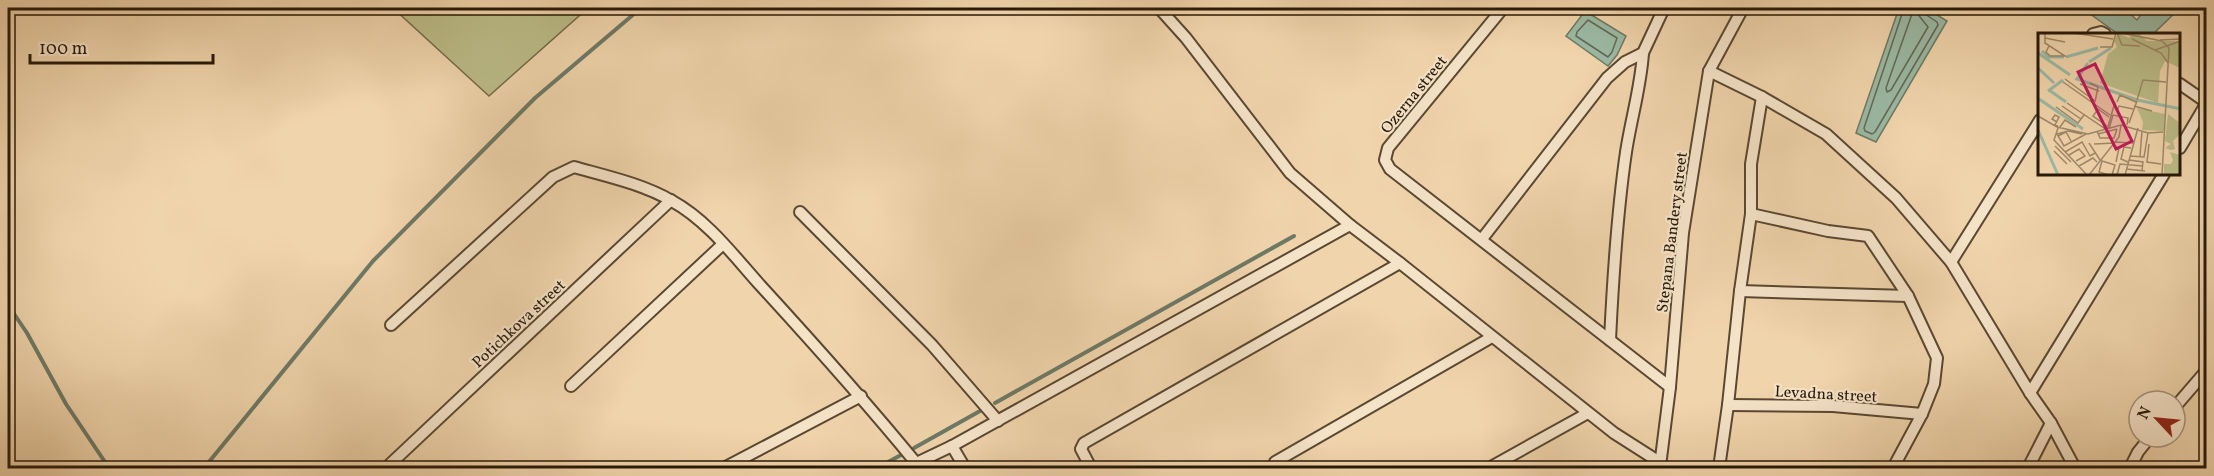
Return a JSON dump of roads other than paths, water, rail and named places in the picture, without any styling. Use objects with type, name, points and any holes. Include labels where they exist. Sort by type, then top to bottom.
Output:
[{"type":"street","points":[[1159,8],[1186,38],[1290,173],[1350,225],[1657,466]]},
{"type":"street","name":"Ozerna street","points":[[1503,8],[1388,148],[1385,160],[1390,169],[1670,387]]},
{"type":"street","points":[[1610,340],[1612,286],[1620,203],[1642,53],[1665,8]]},
{"type":"street","name":"Stepana Bandery street","points":[[1657,466],[1670,387],[1683,233],[1709,71],[1743,8]]},
{"type":"street","points":[[1482,239],[1607,78],[1625,62],[1642,53]]},
{"type":"street","points":[[1709,71],[1762,97],[1826,134],[1896,198],[1951,262],[2030,393],[2051,423],[2075,468]]},
{"type":"street","points":[[2181,85],[2206,103],[2181,146]]},
{"type":"street","points":[[1719,468],[1751,214],[1751,164],[1762,97]]},
{"type":"street","points":[[1951,262],[2038,123]]},
{"type":"street","points":[[392,325],[552,177],[574,167],[613,177],[671,200],[696,218],[723,244],[861,396],[911,466],[998,421],[1350,225]]},
{"type":"street","points":[[2030,393],[2163,176]]},
{"type":"street","name":"Potichkova street","points":[[386,468],[671,200]]},
{"type":"street","points":[[800,212],[932,345],[998,421]]},
{"type":"street","points":[[1751,214],[1828,231],[1868,236],[1908,296],[1937,358],[1934,384],[1922,414],[1893,468]]},
{"type":"street","points":[[571,387],[723,244]]},
{"type":"street","points":[[1091,468],[1082,453],[1084,443],[1400,263]]},
{"type":"street","points":[[1740,291],[1908,296]]},
{"type":"street","points":[[1275,462],[1492,337]]},
{"type":"street","points":[[2187,393],[2206,371]]},
{"type":"street","points":[[724,468],[861,396]]},
{"type":"street","name":"Levadna street","points":[[1728,405],[1833,406],[1922,414]]},
{"type":"street","points":[[1490,468],[1588,413]]},
{"type":"street","points":[[2028,468],[2051,423]]},
{"type":"street","points":[[952,446],[965,468]]},
{"type":"street","points":[[2130,468],[2140,449]]},
{"type":"water","points":[[1899,8],[1926,8],[1947,21],[1876,142],[1856,133]]},
{"type":"water","points":[[2082,8],[2123,8],[2137,20],[2146,8],[2174,8],[2177,11],[2154,33],[2117,33]]},
{"type":"water","points":[[1585,11],[1626,36],[1617,55],[1608,66],[1566,36]]},
{"type":"waterway","points":[[204,468],[373,261],[535,98],[641,8]]},
{"type":"waterway","points":[[995,403],[1294,236]]},
{"type":"waterway","points":[[8,305],[27,333],[66,404],[109,468]]},
{"type":"waterway","points":[[914,448],[980,411]]},
{"type":"waterway","points":[[877,468],[901,455]]}]
